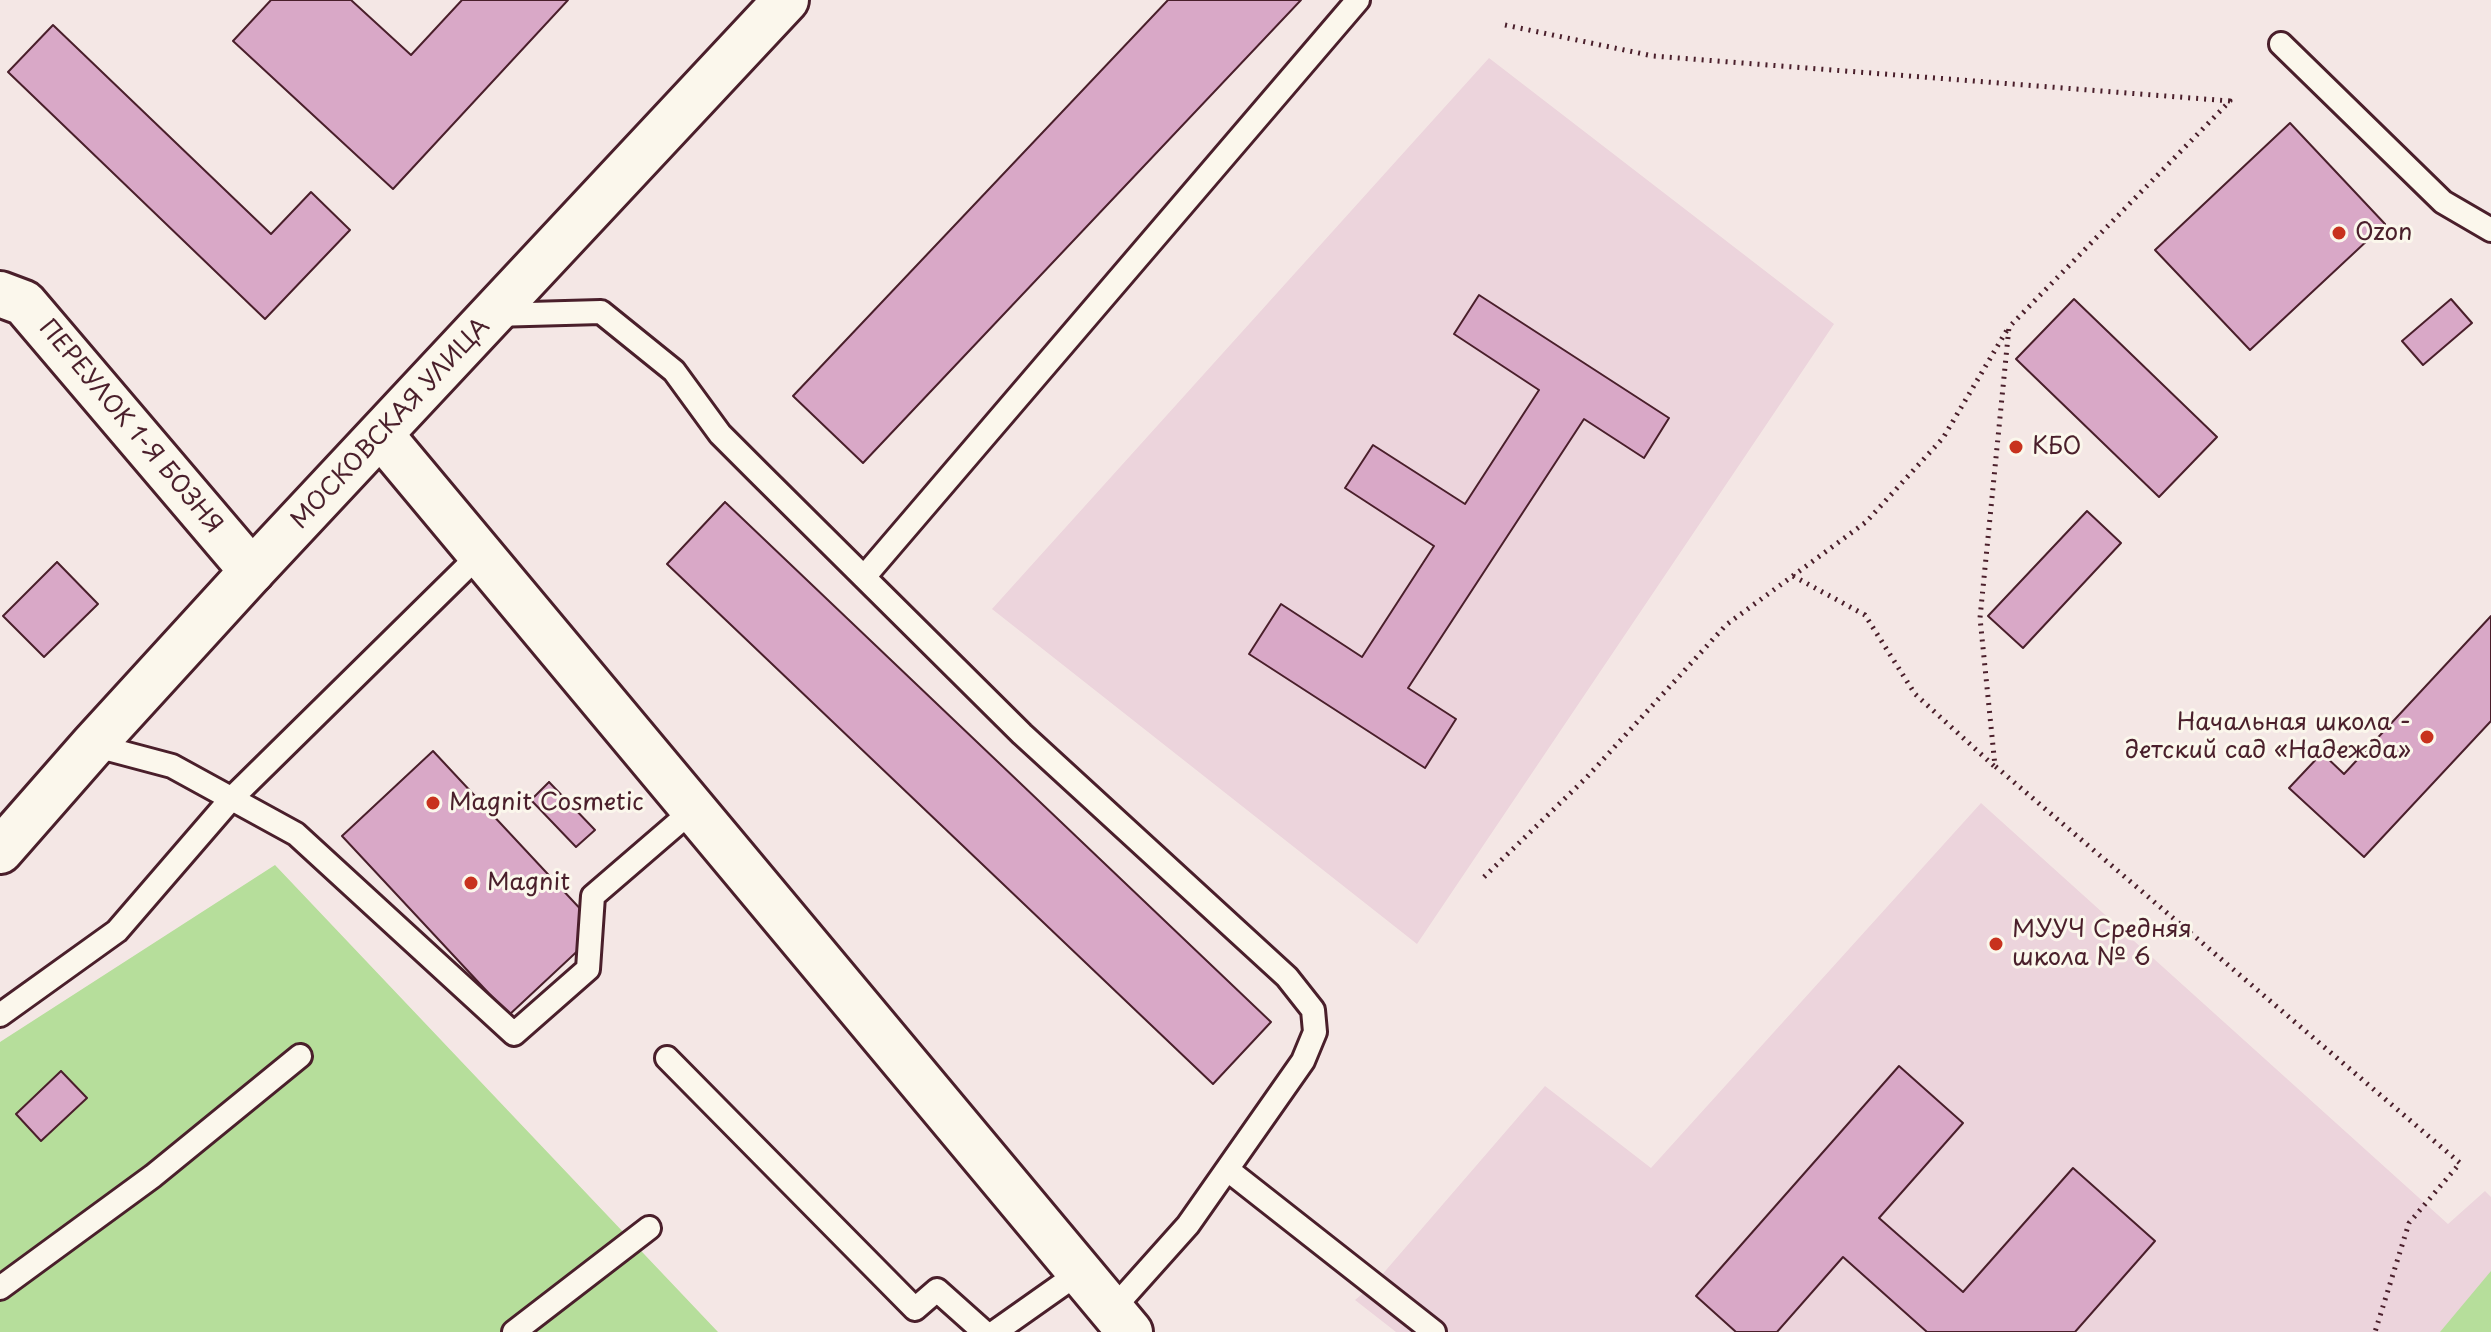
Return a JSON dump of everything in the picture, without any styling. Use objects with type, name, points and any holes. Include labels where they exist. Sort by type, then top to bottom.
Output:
[{"type":"street","name":"МОСКОВСКАЯ УЛИЦА","points":[[0,851],[252,571],[786,0]]},
{"type":"street","name":"ПЕРЕУЛОК 1-Я БОЗНЯ","points":[[0,294],[24,303],[252,571]]},
{"type":"street","points":[[381,435],[1121,1321]]},
{"type":"lane","points":[[864,577],[1358,0]]},
{"type":"lane","points":[[2281,44],[2443,202],[2491,230]]},
{"type":"lane","points":[[493,315],[601,312],[674,371],[720,434],[1022,734],[1287,977],[1313,1010],[1315,1032],[1303,1061],[1121,1321]]},
{"type":"lane","points":[[0,1015],[117,931],[231,799],[480,554]]},
{"type":"lane","points":[[93,745],[172,766],[296,834],[514,1034],[588,969],[593,896],[694,809]]},
{"type":"lane","points":[[0,1288],[153,1176],[300,1056]]},
{"type":"lane","points":[[667,1058],[915,1309],[937,1290],[984,1332]]},
{"type":"lane","points":[[1228,1170],[1434,1332]]},
{"type":"lane","points":[[514,1332],[649,1228]]},
{"type":"lane","points":[[995,1332],[1080,1272]]},
{"type":"path","points":[[1484,877],[1587,777],[1726,625],[1866,522],[1943,438],[2009,327],[2230,101],[1653,56],[1505,25]]},
{"type":"path","points":[[1995,766],[1980,618],[2009,327]]},
{"type":"path","points":[[1793,576],[1865,615],[1915,694],[2460,1163],[2409,1223],[2375,1332]]},
{"type":"shaded area","points":[[1489,58],[1834,324],[1417,944],[992,609]]},
{"type":"shaded area","name":"МУУЧ Средняя школа № 6","points":[[1981,803],[2448,1224],[2485,1191],[2491,1197],[2491,1332],[1396,1332],[1355,1300],[1374,1284],[1545,1086],[1651,1168]]},
{"type":"green space","points":[[275,865],[718,1332],[0,1332],[0,1042]]},
{"type":"green space","points":[[2491,1271],[2491,1332],[2440,1332]]},
{"type":"building","points":[[271,0],[351,0],[411,55],[462,0],[568,0],[393,189],[233,41]]},
{"type":"building","points":[[1168,0],[1301,0],[863,463],[793,396]]},
{"type":"building","points":[[53,25],[271,234],[311,192],[350,230],[265,319],[8,72]]},
{"type":"building","points":[[2290,123],[2385,224],[2250,350],[2155,250]]},
{"type":"building","points":[[1479,295],[1669,418],[1644,458],[1584,419],[1408,688],[1456,719],[1425,768],[1249,654],[1281,604],[1362,657],[1434,546],[1345,488],[1373,445],[1465,504],[1539,390],[1454,334]]},
{"type":"building","points":[[2074,299],[2217,437],[2159,497],[2016,359]]},
{"type":"building","points":[[2451,299],[2472,323],[2423,365],[2402,341]]},
{"type":"building","points":[[725,502],[1271,1022],[1213,1084],[667,564]]},
{"type":"building","points":[[2087,511],[2121,543],[2023,648],[1988,616]]},
{"type":"building","points":[[57,562],[98,604],[44,657],[3,616]]},
{"type":"building","name":"Начальная школа - детский сад «Надежда»","points":[[2491,616],[2491,721],[2364,857],[2289,788],[2322,753],[2344,774]]},
{"type":"building","name":"Magnit","points":[[433,751],[600,930],[509,1015],[342,836]]},
{"type":"building","points":[[549,782],[595,830],[576,847],[531,800]]},
{"type":"building","points":[[1899,1066],[1963,1123],[1879,1218],[1963,1292],[2073,1168],[2155,1241],[2075,1332],[1927,1332],[1843,1257],[1777,1332],[1736,1332],[1696,1296]]},
{"type":"building","points":[[61,1071],[87,1098],[41,1141],[16,1114]]},
{"type":"place","name":"Ozon","points":[[2339,233]]},
{"type":"place","name":"КБО","points":[[2016,447]]},
{"type":"place","name":"Начальная школа - детский сад «Надежда»","points":[[2427,737]]},
{"type":"place","name":"Magnit Cosmetic","points":[[433,803]]},
{"type":"place","name":"Magnit","points":[[471,883]]},
{"type":"place","name":"МУУЧ Средняя школа № 6","points":[[1996,944]]}]
